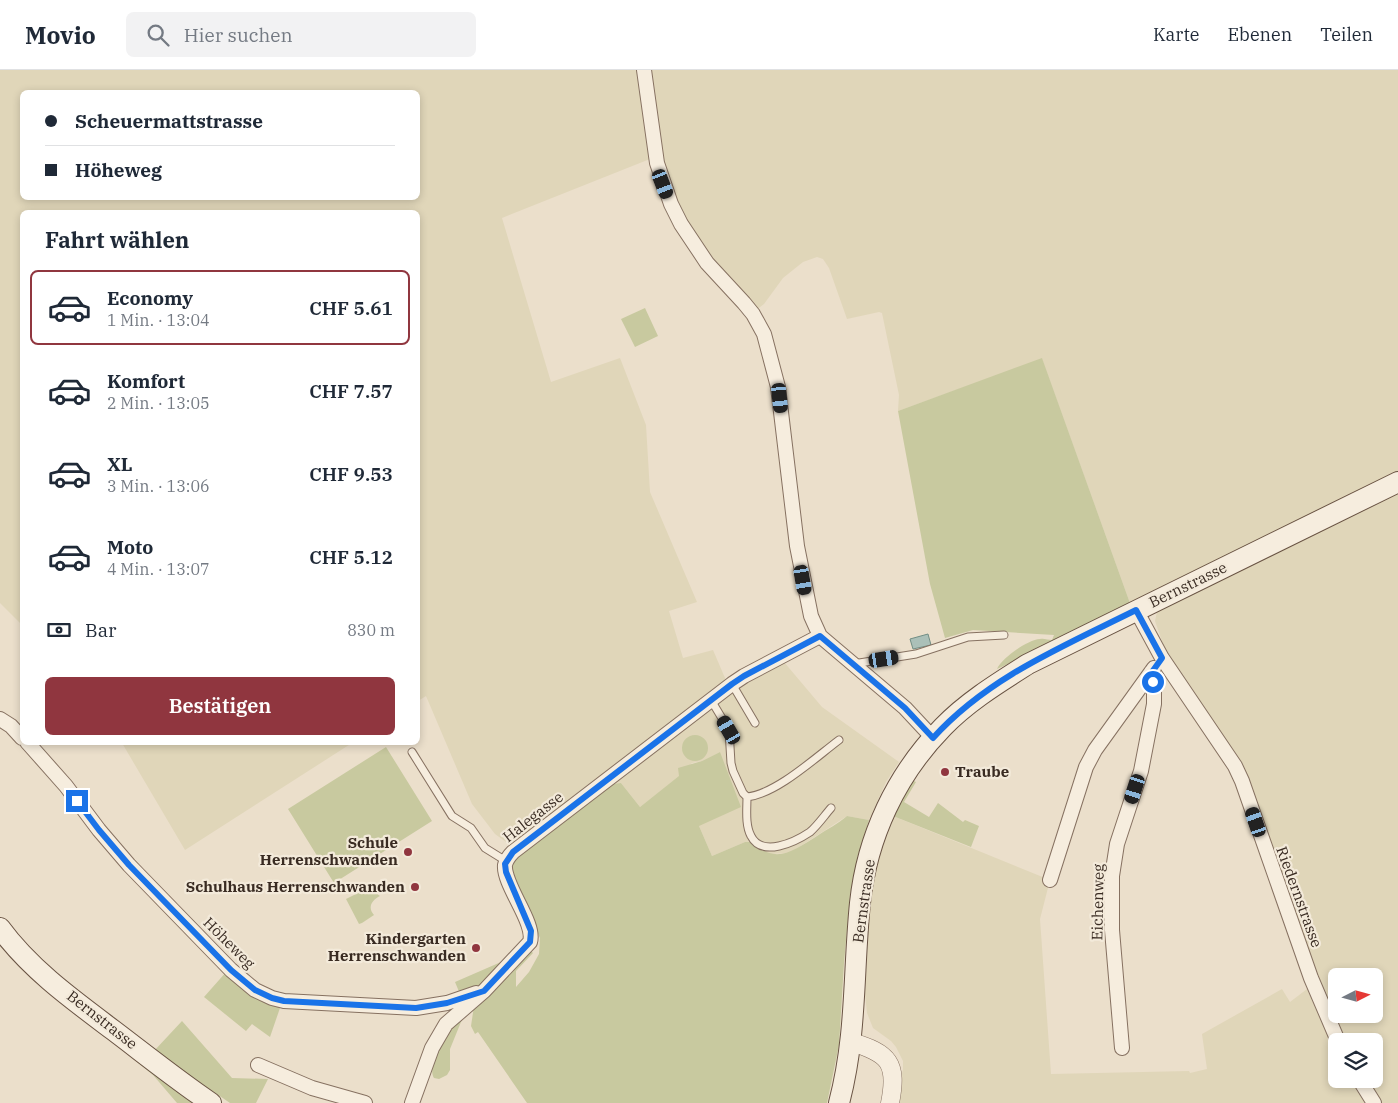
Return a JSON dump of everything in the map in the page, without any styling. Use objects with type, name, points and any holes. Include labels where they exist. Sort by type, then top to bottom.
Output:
[{"type":"main road","name":"Bernstrasse","points":[[839,1103],[851,1042],[860,902],[868,862],[878,828],[890,800],[912,765],[933,738],[964,708],[993,686],[1028,664],[1398,482]]},
{"type":"main road","name":"Bernstrasse","points":[[0,928],[21,954],[97,1018],[188,1088],[211,1103]]},
{"type":"street","points":[[644,70],[657,163],[671,204],[681,224],[706,263],[753,314],[764,334],[778,387],[791,502],[804,589],[811,616],[820,636],[905,708],[933,738]]},
{"type":"street","name":"Riedernstrasse","points":[[1136,610],[1162,658],[1226,751],[1242,781],[1311,978],[1335,1033]]},
{"type":"street","name":"Halegasse","points":[[412,1103],[432,1048],[440,1034],[457,1013],[484,991],[531,938],[531,931],[506,872],[506,861],[518,847],[732,684],[820,636]]},
{"type":"street","points":[[1050,880],[1086,767],[1095,750],[1162,658]]},
{"type":"street","name":"Eichenweg","points":[[1122,1048],[1112,930],[1112,876],[1117,844],[1141,771],[1154,704],[1152,672]]},
{"type":"street","points":[[0,719],[11,726],[20,736]]},
{"type":"street","name":"Höheweg","points":[[30,745],[66,786],[99,830],[129,865],[231,970],[245,983],[259,992],[284,1001],[416,1008],[447,1003],[484,991]]},
{"type":"street","points":[[851,1042],[873,1049],[887,1060],[893,1080],[890,1103]]},
{"type":"street","points":[[258,1065],[312,1088],[365,1103]]},
{"type":"street","points":[[1365,1088],[1374,1103]]},
{"type":"lane","points":[[853,664],[916,654],[968,637],[1004,635]]},
{"type":"lane","points":[[732,684],[754,723]]},
{"type":"lane","points":[[711,700],[729,730],[730,763],[747,797],[750,834],[755,842],[770,847],[784,845],[803,836],[815,827],[831,808]]},
{"type":"lane","points":[[747,797],[774,789],[839,740]]},
{"type":"lane","points":[[412,752],[452,816],[471,828],[485,848],[506,861]]},
{"type":"shaded area","points":[[0,70],[1398,70],[1398,476],[1131,606],[1042,359],[898,411],[899,395],[882,313],[847,319],[829,268],[823,259],[817,257],[803,262],[783,278],[764,304],[755,311],[710,259],[694,236],[655,157],[502,218],[551,382],[620,358],[646,425],[650,492],[697,602],[669,611],[683,658],[713,650],[725,678],[724,684],[512,844],[509,844],[495,834],[472,804],[426,696],[420,700],[420,210],[20,210],[20,623],[0,603]]},
{"type":"shaded area","points":[[1398,488],[1398,1103],[1381,1103],[1371,1088],[1383,1088],[1383,1033],[1341,1033],[1336,1023],[1383,1023],[1383,968],[1328,968],[1328,1004],[1255,803],[1166,653],[1155,621],[1160,607]]},
{"type":"shaded area","points":[[928,634],[931,645],[913,649],[910,639]]},
{"type":"shaded area","points":[[784,662],[822,707],[899,762],[886,782],[869,820],[847,816],[790,853],[768,854],[751,842],[745,842],[712,856],[699,826],[720,752],[702,761],[692,763],[680,776],[640,807],[621,783],[611,784],[744,683]]},
{"type":"shaded area","points":[[123,745],[349,745],[185,850]]},
{"type":"shaded area","points":[[893,816],[1050,880],[1040,919],[1051,1074],[1189,1071],[1190,1073],[1207,1069],[1202,1034],[1282,989],[1290,1002],[1307,989],[1328,1036],[1328,1088],[1355,1088],[1365,1103],[896,1103],[903,1061],[891,1041],[873,1028],[867,1013],[865,994],[870,904],[881,850]]},
{"type":"green space","points":[[645,308],[658,336],[635,347],[621,319]]},
{"type":"green space","points":[[1042,358],[1131,606],[997,669],[1009,655],[1022,646],[1040,639],[1052,640],[1054,635],[973,630],[945,638],[930,584],[898,411]]},
{"type":"green space","points":[[695,735],[704,739],[708,748],[704,757],[695,761],[686,757],[682,748],[686,739]]},
{"type":"green space","points":[[386,747],[432,821],[334,883],[288,809]]},
{"type":"green space","points":[[720,752],[741,807],[699,826],[712,856],[745,842],[751,842],[768,853],[784,853],[792,851],[847,816],[869,820],[858,855],[850,895],[839,1045],[827,1103],[527,1103],[478,1032],[475,1034],[471,1026],[474,1006],[460,994],[455,982],[501,962],[510,953],[529,949],[533,953],[516,971],[516,987],[529,972],[539,954],[540,938],[510,872],[511,860],[611,784],[621,783],[640,807],[679,776],[678,768],[702,761]]},
{"type":"green space","points":[[912,780],[916,782],[904,802],[929,817],[938,803],[963,822],[965,820],[979,826],[971,847],[893,816]]},
{"type":"green space","points":[[368,888],[380,896],[371,904],[374,915],[359,924],[346,899]]},
{"type":"green space","points":[[227,971],[281,1005],[270,1037],[252,1024],[246,1031],[204,997]]},
{"type":"green space","points":[[463,1017],[450,1049],[450,1070],[447,1075],[439,1079],[434,1078],[432,1067],[439,1047],[449,1031]]},
{"type":"green space","points":[[182,1021],[232,1078],[268,1079],[256,1103],[230,1103],[154,1051]]},
{"type":"green space","points":[[93,1026],[195,1103],[177,1103],[153,1075]]},
{"type":"place","name":"Traube","points":[[945,772]]},
{"type":"place","name":"Schule Herrenschwanden","points":[[408,852]]},
{"type":"place","name":"Schulhaus Herrenschwanden","points":[[415,887]]},
{"type":"place","name":"Kindergarten Herrenschwanden","points":[[476,948]]},
{"type":"route","points":[[77,801],[129,865],[241,980],[255,990],[284,1001],[416,1008],[433,1007],[484,991],[530,942],[531,931],[506,872],[505,864],[513,852],[732,684],[820,636],[905,708],[933,738],[964,708],[993,686],[1028,664],[1136,610],[1162,658],[1152,672],[1153,682]]}]
